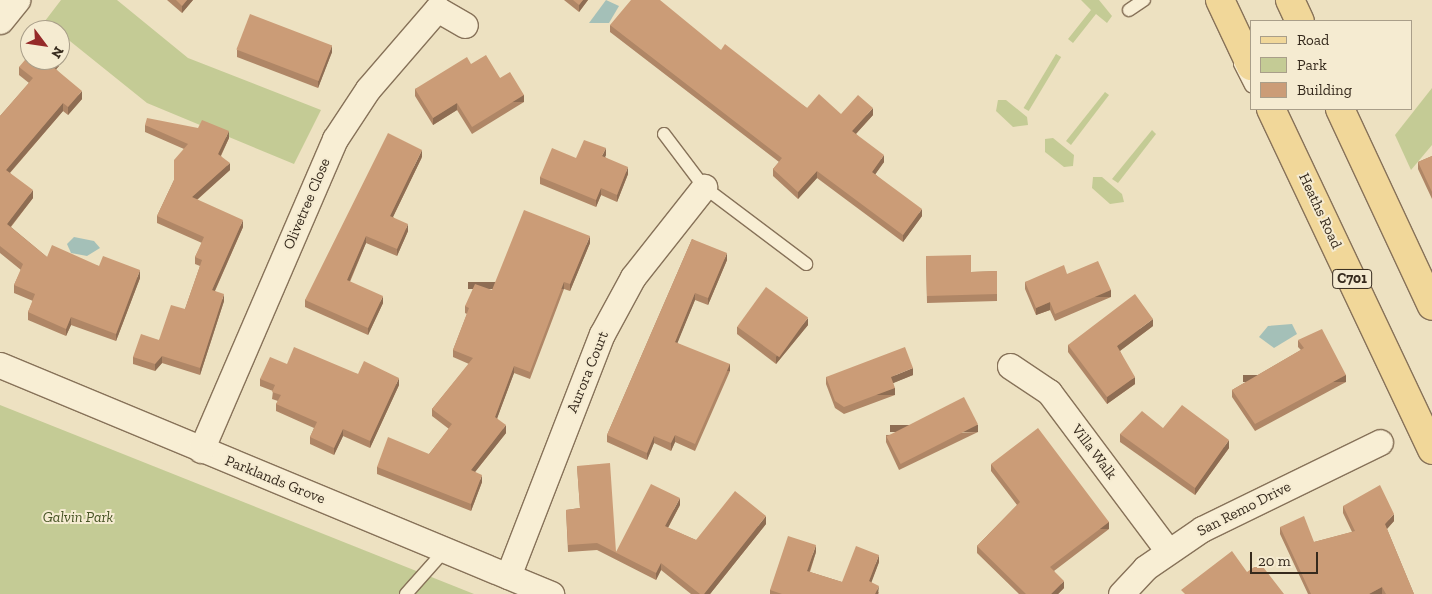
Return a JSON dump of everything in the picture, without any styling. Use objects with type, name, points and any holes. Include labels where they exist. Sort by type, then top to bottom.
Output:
[{"type":"main road","points":[[1220,0],[1250,64]]},
{"type":"main road","points":[[1290,0],[1300,20]]},
{"type":"main road","name":"Heaths Road","points":[[1271,110],[1432,450]]},
{"type":"main road","points":[[1340,110],[1432,306]]},
{"type":"street","points":[[0,20],[16,0]]},
{"type":"street","name":"Olivetree Close","points":[[201,450],[335,139],[368,89],[437,9],[465,25]]},
{"type":"street","name":"Aurora Court","points":[[508,576],[602,334],[633,277],[704,187]]},
{"type":"street","name":"Parklands Grove","points":[[0,365],[551,594]]},
{"type":"street","name":"Villa Walk","points":[[1010,366],[1049,392],[1168,551]]},
{"type":"street","name":"San Remo Drive","points":[[1121,594],[1168,551],[1202,529],[1380,442]]},
{"type":"lane","points":[[1135,0],[1130,10],[1144,0]]},
{"type":"lane","points":[[1208,0],[1250,84]]},
{"type":"lane","points":[[1262,110],[1289,146]]},
{"type":"lane","points":[[664,134],[704,187],[806,264]]},
{"type":"lane","points":[[406,594],[446,549]]},
{"type":"green space","points":[[61,0],[117,0],[188,58],[321,110],[294,164],[147,103],[70,41],[70,20],[46,20]]},
{"type":"green space","points":[[1081,0],[1099,0],[1112,16],[1107,23],[1096,14],[1073,43],[1068,39],[1091,10]]},
{"type":"green space","points":[[1056,54],[1061,57],[1029,111],[1024,108]]},
{"type":"green space","points":[[1432,88],[1432,145],[1411,170],[1395,135]]},
{"type":"green space","points":[[1105,92],[1109,95],[1071,145],[1066,141]]},
{"type":"green space","points":[[998,100],[1006,100],[1027,117],[1028,125],[1013,127],[996,111]]},
{"type":"green space","points":[[1152,130],[1156,134],[1118,183],[1112,179]]},
{"type":"green space","points":[[1053,138],[1074,155],[1073,166],[1064,167],[1045,152],[1045,139]]},
{"type":"green space","points":[[1093,177],[1102,177],[1122,194],[1124,202],[1110,204],[1092,188]]},
{"type":"green space","name":"Galvin Park","points":[[0,405],[474,594],[0,594]]},
{"type":"water","points":[[606,0],[619,6],[609,23],[589,23]]},
{"type":"water","points":[[74,237],[94,241],[100,248],[87,256],[71,253],[67,244]]},
{"type":"water","points":[[1292,324],[1297,334],[1274,348],[1259,337],[1268,326]]},
{"type":"building","points":[[176,0],[187,0],[182,6]]},
{"type":"building","points":[[573,0],[583,0],[579,5]]},
{"type":"building","points":[[631,0],[660,0],[721,50],[725,44],[807,108],[819,94],[841,114],[858,95],[873,108],[852,131],[884,155],[872,172],[922,209],[903,235],[817,171],[798,192],[773,169],[782,158],[610,25]]},
{"type":"building","points":[[250,14],[332,46],[319,81],[236,49]]},
{"type":"building","points":[[486,55],[500,78],[510,72],[524,95],[472,127],[457,103],[433,118],[415,89],[467,57],[471,64]]},
{"type":"building","points":[[23,70],[57,70],[82,91],[68,107],[63,103],[6,170],[33,190],[7,224],[47,257],[52,245],[99,266],[103,256],[140,270],[116,334],[71,317],[66,329],[28,312],[35,294],[14,285],[23,264],[0,246],[0,116],[33,78]]},
{"type":"building","points":[[147,118],[198,128],[202,120],[229,131],[218,154],[230,163],[192,197],[243,220],[212,290],[224,294],[200,368],[162,356],[155,364],[133,357],[141,334],[159,340],[171,305],[185,309],[202,260],[195,257],[204,237],[157,216],[174,180],[174,160],[188,144],[145,125]]},
{"type":"building","points":[[388,133],[422,150],[390,216],[408,224],[397,249],[366,236],[347,280],[383,296],[368,328],[305,300]]},
{"type":"building","points":[[584,140],[606,148],[602,156],[628,167],[617,195],[601,188],[596,200],[540,177],[552,148],[576,158]]},
{"type":"building","points":[[1432,156],[1432,192],[1418,162]]},
{"type":"building","points":[[524,210],[590,236],[570,284],[564,282],[530,372],[514,366],[495,417],[506,425],[471,470],[482,475],[471,504],[377,467],[388,437],[429,454],[452,424],[432,409],[473,358],[453,350],[469,308],[465,306],[475,284],[492,290]]},
{"type":"building","points":[[692,239],[727,253],[708,298],[695,293],[675,342],[730,364],[695,444],[675,435],[671,443],[654,436],[647,453],[607,435]]},
{"type":"building","points":[[971,255],[971,272],[997,271],[997,294],[927,296],[926,256]]},
{"type":"building","points":[[1098,261],[1111,290],[1055,314],[1050,302],[1036,308],[1025,282],[1064,265],[1067,274]]},
{"type":"building","points":[[766,287],[808,318],[779,357],[737,327]]},
{"type":"building","points":[[1135,294],[1153,319],[1117,346],[1135,377],[1107,397],[1068,345]]},
{"type":"building","points":[[1322,329],[1346,375],[1255,424],[1232,390],[1304,348],[1298,340]]},
{"type":"building","points":[[294,347],[358,374],[364,361],[399,378],[370,441],[343,429],[334,448],[310,437],[317,422],[276,404],[281,395],[272,392],[275,385],[260,379],[270,357],[287,364]]},
{"type":"building","points":[[905,347],[913,368],[891,377],[895,388],[844,407],[835,401],[826,377]]},
{"type":"building","points":[[964,397],[978,425],[901,464],[886,436]]},
{"type":"building","points":[[1182,405],[1229,440],[1195,488],[1120,434],[1142,411],[1163,428]]},
{"type":"building","points":[[1038,428],[1109,522],[1050,567],[1064,581],[1051,594],[1026,594],[977,546],[1020,502],[991,464]]},
{"type":"building","points":[[610,463],[616,552],[651,484],[680,498],[665,526],[696,540],[735,491],[766,516],[704,594],[700,594],[661,563],[656,573],[597,543],[568,545],[566,510],[580,508],[577,466]]},
{"type":"building","points":[[1380,485],[1394,514],[1385,524],[1414,594],[1386,594],[1382,587],[1369,594],[1311,594],[1280,527],[1304,516],[1314,542],[1355,531],[1343,506]]},
{"type":"building","points":[[788,536],[816,545],[807,571],[842,582],[856,546],[879,555],[869,581],[879,586],[875,594],[782,594],[770,590]]},
{"type":"building","points":[[1232,551],[1247,572],[1260,563],[1284,594],[1185,594],[1181,590]]}]
